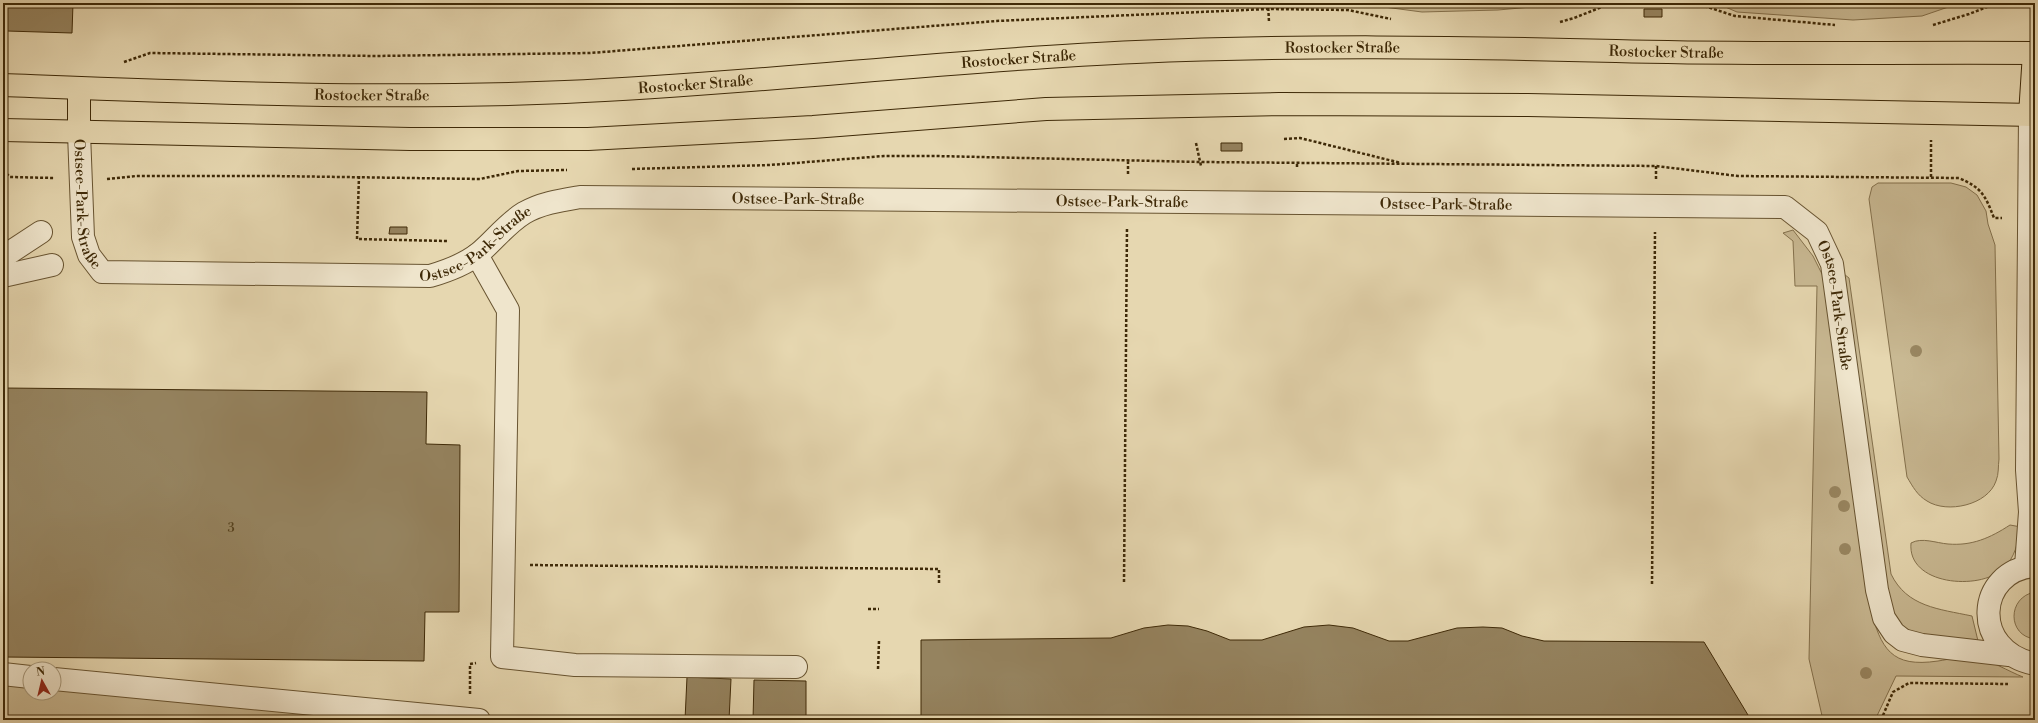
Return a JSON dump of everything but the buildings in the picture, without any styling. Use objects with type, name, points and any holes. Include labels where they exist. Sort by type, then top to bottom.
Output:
[{"type":"main road","name":"Rostocker Straße","points":[[3,85],[304,95],[565,92],[769,78],[967,61],[1136,52],[1269,48],[1756,53],[2035,52],[2033,115]]},
{"type":"main road","name":"Ostsee-Park-Straße","points":[[79,88],[79,133]]},
{"type":"main road","points":[[3,130],[79,133],[410,139],[588,139],[813,127],[1046,109],[1279,104],[1528,105],[2033,115]]},
{"type":"street","name":"Ostsee-Park-Straße","points":[[2033,115],[2029,219],[2027,470],[2030,512],[2030,566],[2013,572],[2002,580],[1994,591],[1989,604],[1988,618],[1991,632],[1999,645],[2009,655],[2022,662],[2035,664]]},
{"type":"street","name":"Ostsee-Park-Straße","points":[[79,133],[83,237],[89,255],[102,272],[430,276],[455,268],[477,255],[507,226],[524,213],[560,200],[580,196],[1785,207],[1817,232],[1832,264],[1877,590],[1884,618],[1894,633],[1903,640],[1922,645],[2009,655]]},
{"type":"street","points":[[3,257],[41,232]]},
{"type":"street","points":[[477,255],[508,310],[502,657],[575,665],[796,667]]},
{"type":"street","points":[[3,276],[52,265]]},
{"type":"street","points":[[3,674],[22,676]]},
{"type":"street","points":[[62,680],[474,720]]},
{"type":"path","points":[[1553,23],[1574,18],[1612,3]]},
{"type":"path","points":[[1695,3],[1735,16],[1841,25]]},
{"type":"path","points":[[1931,26],[1997,3]]},
{"type":"path","points":[[117,64],[150,53],[375,56],[590,53],[996,20],[1268,9],[1348,10],[1392,20]]},
{"type":"path","points":[[1284,139],[1300,138],[1406,164]]},
{"type":"path","points":[[1196,143],[1201,164]]},
{"type":"path","points":[[628,169],[770,166],[884,156],[1201,164],[1297,162],[1656,166],[1738,176],[1959,178],[1976,185],[1987,200],[1994,218],[2029,219]]},
{"type":"path","points":[[1124,582],[1128,161]]},
{"type":"path","points":[[1297,162],[1297,167]]},
{"type":"path","points":[[1652,584],[1656,166]]},
{"type":"path","points":[[3,170],[10,177],[122,179],[136,176],[359,176],[480,179],[518,172],[573,170]]},
{"type":"path","points":[[359,176],[358,239],[448,241]]},
{"type":"path","points":[[503,565],[939,569],[939,583]]},
{"type":"path","points":[[868,609],[879,609]]},
{"type":"path","points":[[878,669],[879,641]]},
{"type":"path","points":[[474,720],[470,664],[502,657]]},
{"type":"path","points":[[1881,720],[1893,692],[1909,683],[2011,684]]},
{"type":"shaded area","points":[[1354,3],[1576,3],[1498,10],[1422,12]]},
{"type":"shaded area","points":[[1716,3],[1960,3],[1922,16],[1853,20],[1737,12]]},
{"type":"shaded area","points":[[1878,183],[1951,183],[1966,187],[1977,195],[1986,211],[1988,224],[1995,245],[1999,459],[1997,478],[1992,489],[1985,496],[1966,505],[1945,507],[1935,505],[1924,499],[1918,493],[1907,477],[1869,199],[1872,187]]},
{"type":"shaded area","points":[[1793,230],[1813,256],[1826,282],[1870,607],[1874,622],[1884,644],[1890,652],[1899,658],[1909,661],[1922,662],[1961,657],[1975,657],[2023,677],[1896,676],[1875,720],[1823,720],[1809,659],[1817,286],[1795,286],[1793,241],[1783,233]]},
{"type":"shaded area","points":[[1840,271],[1849,278],[1891,574],[1906,594],[1915,600],[1925,605],[1972,616],[1978,641],[1944,639],[1921,635],[1910,631],[1901,625],[1893,617],[1889,609],[1886,600]]},
{"type":"shaded area","points":[[2010,525],[2021,527],[2015,550],[2007,565],[1992,576],[1962,582],[1946,580],[1932,575],[1920,568],[1913,557],[1911,543],[1915,541],[1924,540],[1948,544],[1965,544],[1988,537]]},
{"type":"shaded area","points":[[2035,592],[2035,639],[2026,636],[2019,631],[2015,624],[2014,616],[2015,608],[2019,601],[2026,595]]},
{"type":"shaded area","points":[[3,681],[22,683],[22,701],[62,701],[62,687],[380,720],[3,720]]}]
